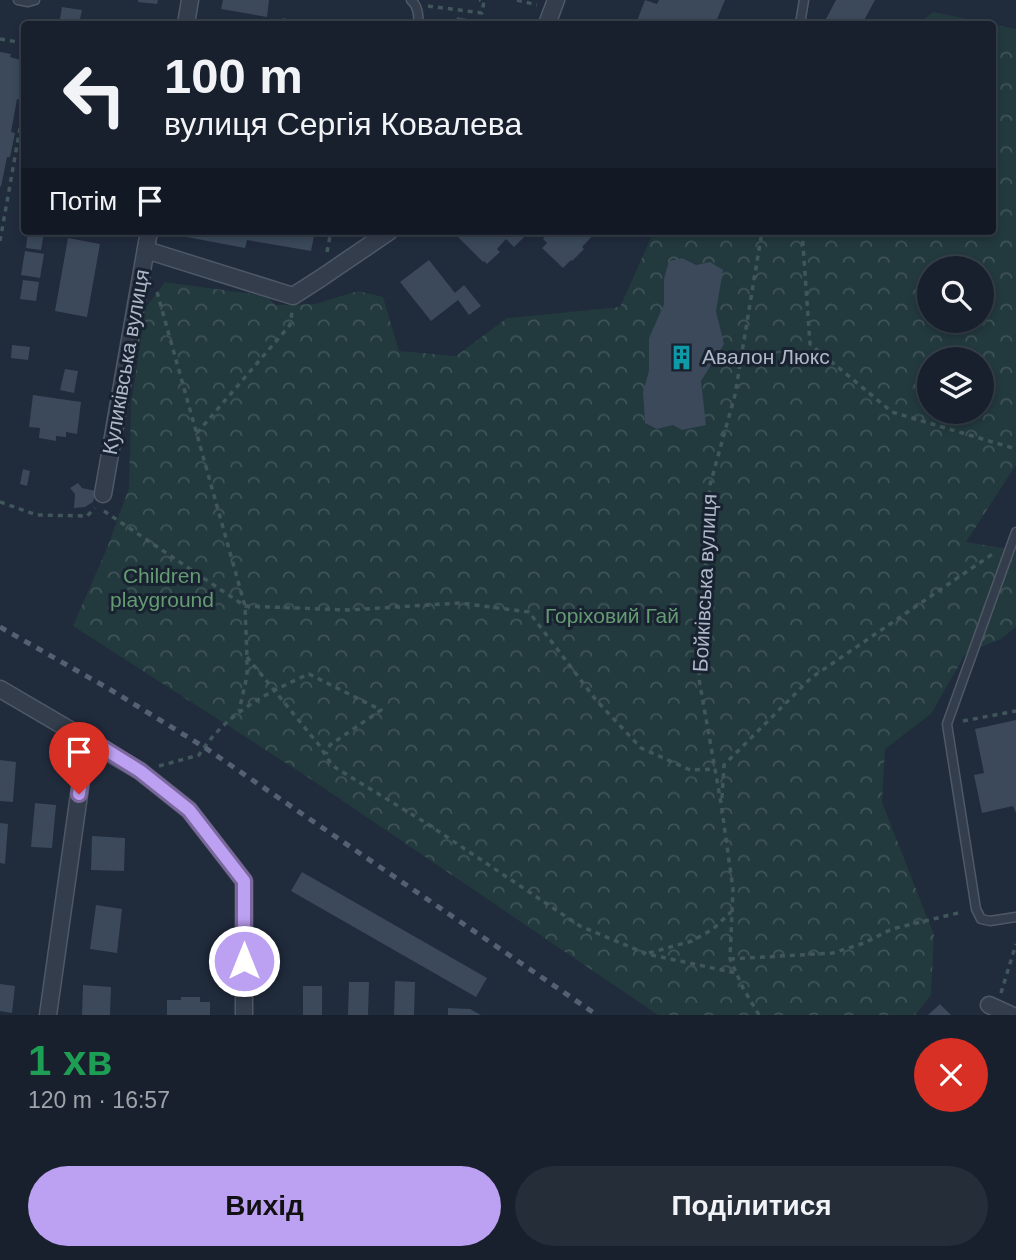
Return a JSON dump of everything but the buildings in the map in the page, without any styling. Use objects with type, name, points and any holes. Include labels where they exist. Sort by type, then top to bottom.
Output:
[{"type":"street","points":[[186,21],[190,0]]},
{"type":"street","points":[[548,21],[556,0]]},
{"type":"street","name":"Куликівська вулиця","points":[[103,494],[148,235]]},
{"type":"street","points":[[146,250],[293,296],[384,235]]},
{"type":"street","points":[[0,689],[140,771],[189,810],[244,881],[244,1015]]},
{"type":"street","points":[[48,1015],[87,738]]},
{"type":"lane","points":[[18,0],[35,0]]},
{"type":"lane","points":[[800,21],[804,0]]},
{"type":"lane","points":[[413,2],[418,21]]},
{"type":"lane","points":[[1015,536],[947,724],[976,909],[981,919],[990,921],[1016,917]]},
{"type":"path","points":[[413,2],[482,13],[484,1],[479,0]]},
{"type":"path","points":[[0,39],[21,42]]},
{"type":"path","points":[[0,241],[21,123]]},
{"type":"path","name":"Бойківська вулиця","points":[[759,1015],[730,959],[733,889],[699,679],[710,485],[735,395],[761,235]]},
{"type":"path","points":[[802,235],[810,344],[892,412],[1016,449]]},
{"type":"path","points":[[156,289],[244,606],[247,676],[239,711]]},
{"type":"path","points":[[196,434],[290,325],[293,296]]},
{"type":"path","points":[[0,502],[37,514],[87,516],[97,506],[244,606],[349,610],[460,603],[530,612],[596,700],[641,748],[690,770],[715,769]]},
{"type":"path","points":[[721,803],[724,765],[811,678],[1015,536]]},
{"type":"path","points":[[247,657],[336,768],[426,823],[580,926],[647,954],[736,973]]},
{"type":"path","points":[[140,771],[199,755],[239,711],[274,690],[309,674],[381,710],[330,745],[326,755]]},
{"type":"path","points":[[947,724],[1016,711]]},
{"type":"path","points":[[730,959],[833,953],[864,943],[892,929],[976,909]]},
{"type":"path","points":[[647,954],[692,941],[713,929],[732,911]]},
{"type":"path","points":[[999,1010],[1016,944]]},
{"type":"green space","points":[[933,12],[977,21],[922,21]]},
{"type":"green space","name":"Горіховий Гай","points":[[996,25],[1016,29],[1016,465],[966,542],[1016,550],[1016,627],[1001,639],[966,653],[931,714],[885,749],[882,802],[934,935],[931,995],[915,1015],[658,1015],[309,778],[73,626],[107,548],[129,488],[131,404],[146,307],[165,282],[267,296],[275,305],[315,304],[358,291],[383,297],[399,351],[456,356],[507,318],[620,307],[652,235],[996,235]]},
{"type":"railway","points":[[0,627],[204,747],[597,1015]]},
{"type":"place","name":"Авалон Люкс","points":[[682,357]]},
{"type":"route","points":[[79,794],[87,738],[140,771],[189,810],[244,881],[244,961]]},
{"type":"park label","name":"Children playground","points":[[162,588]]}]
